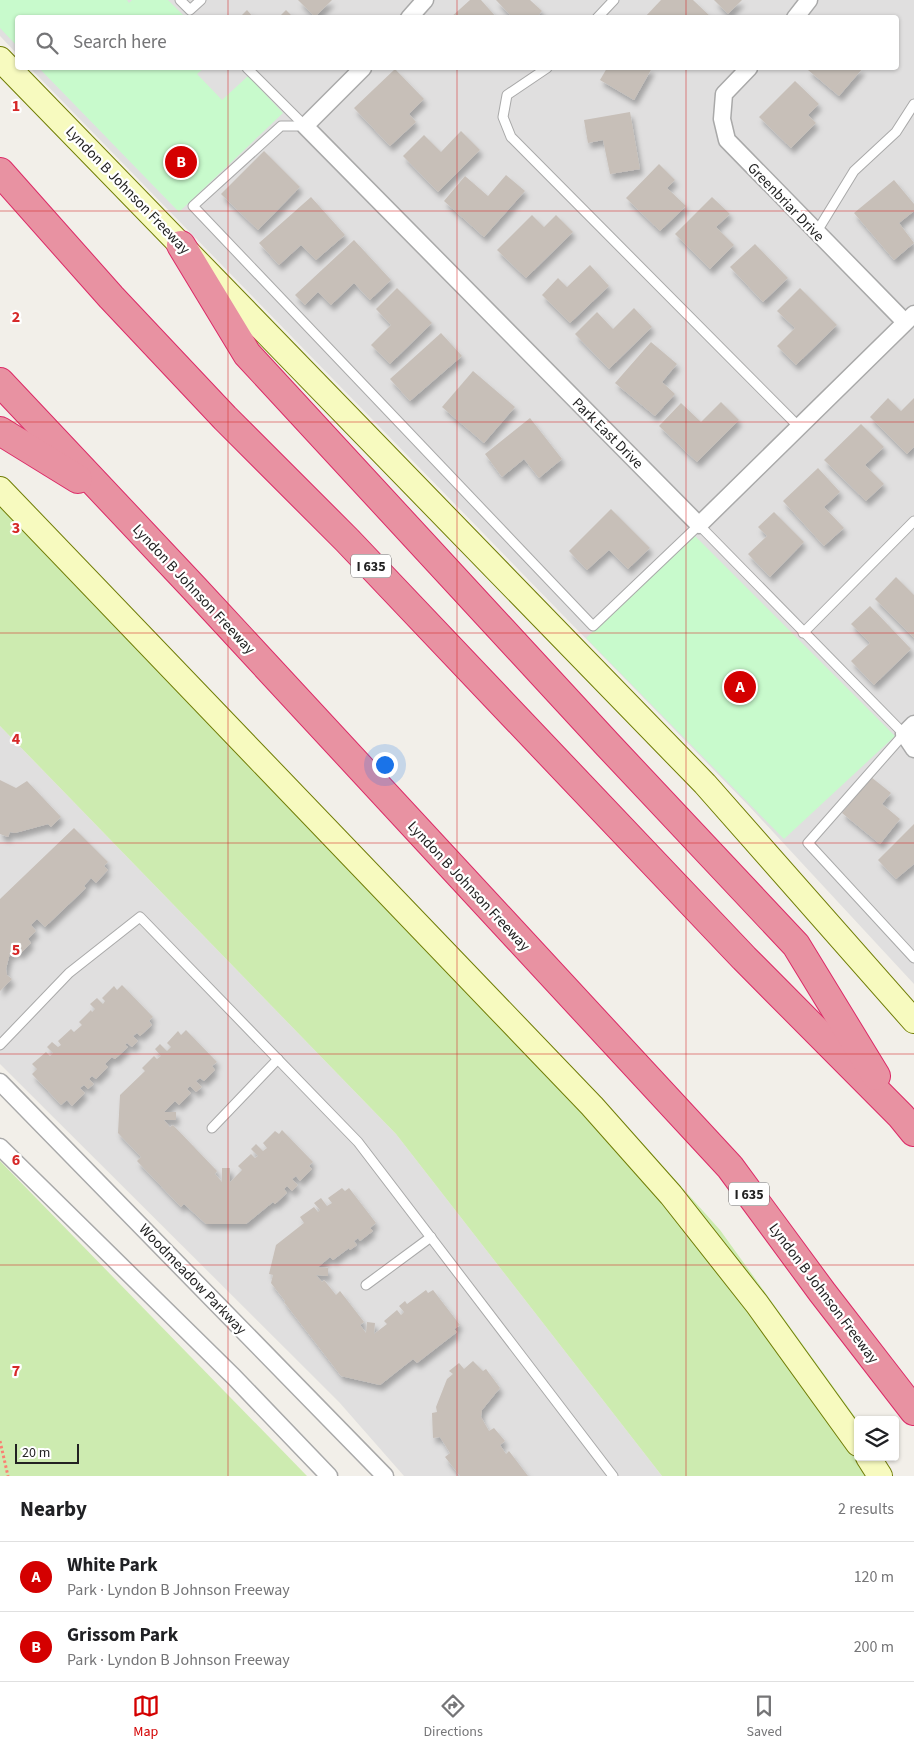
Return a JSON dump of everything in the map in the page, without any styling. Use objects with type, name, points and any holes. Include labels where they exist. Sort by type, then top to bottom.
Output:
[{"type":"highway","name":"I 635","points":[[0,172],[111,297],[225,418],[347,540],[737,950],[907,1124]]},
{"type":"highway","points":[[181,245],[247,354],[608,745],[796,945],[907,1124]]},
{"type":"highway","name":"Lyndon B Johnson Freeway","points":[[0,382],[730,1167],[822,1292],[914,1410]]},
{"type":"highway","points":[[0,432],[106,496]]},
{"type":"main road","name":"Lyndon B Johnson Freeway","points":[[0,59],[705,784],[914,1021]]},
{"type":"main road","points":[[0,489],[592,1106],[671,1195],[757,1304],[854,1438]]},
{"type":"main road","points":[[871,1461],[880,1476]]},
{"type":"street","points":[[412,15],[425,0]]},
{"type":"street","points":[[797,15],[809,0]]},
{"type":"street","points":[[305,126],[360,70]]},
{"type":"street","name":"Greenbriar Drive","points":[[747,70],[724,94],[722,119],[727,140],[816,233],[909,318]]},
{"type":"street","name":"Park East Drive","points":[[305,126],[699,525]]},
{"type":"street","points":[[699,525],[909,318]]},
{"type":"street","points":[[909,729],[914,749]]},
{"type":"street","name":"Woodmeadow Parkway","points":[[0,1082],[385,1476]]},
{"type":"street","points":[[0,1147],[227,1370],[329,1476]]},
{"type":"lane","points":[[180,0],[194,15]]},
{"type":"lane","points":[[190,10],[202,0]]},
{"type":"lane","points":[[600,15],[614,0]]},
{"type":"lane","points":[[248,70],[305,126]]},
{"type":"lane","points":[[544,70],[508,95],[503,117],[511,137],[799,427]]},
{"type":"lane","points":[[816,233],[854,171],[896,132],[914,104]]},
{"type":"lane","points":[[305,126],[281,126],[194,206],[593,626],[699,525],[803,633],[909,729],[808,843],[914,958]]},
{"type":"lane","points":[[803,633],[914,521]]},
{"type":"lane","points":[[0,1045],[69,974],[140,917],[358,1142],[614,1476]]},
{"type":"lane","points":[[212,1128],[278,1059]]},
{"type":"lane","points":[[366,1286],[431,1237]]},
{"type":"path","points":[[0,1441],[8,1476]]},
{"type":"shaded area","points":[[0,0],[914,0],[914,984],[749,806],[32,70],[899,70],[899,15],[15,15],[15,52],[0,36]]},
{"type":"shaded area","points":[[0,726],[396,1134],[662,1476],[404,1476],[339,1402],[0,1064]]},
{"type":"green space","points":[[0,0],[127,0],[129,3],[132,0],[168,0],[183,15],[15,15],[15,44],[0,28]]},
{"type":"green space","points":[[41,70],[202,70],[197,74],[222,100],[248,76],[283,113],[179,212]]},
{"type":"green space","points":[[0,482],[644,1145],[720,1230],[854,1416],[854,1461],[885,1461],[891,1476],[662,1476],[396,1134],[0,726]]},
{"type":"green space","points":[[695,536],[895,736],[784,839],[586,638]]},
{"type":"green space","points":[[0,1161],[307,1476],[0,1476]]},
{"type":"building","points":[[298,0],[332,0],[317,15],[313,15]]},
{"type":"building","points":[[470,0],[481,0],[494,15],[453,15]]},
{"type":"building","points":[[496,0],[530,0],[542,11],[539,15],[510,15]]},
{"type":"building","points":[[661,0],[693,0],[709,15],[647,15]]},
{"type":"building","points":[[714,0],[742,0],[728,14]]},
{"type":"building","points":[[247,10],[251,15],[242,15]]},
{"type":"building","points":[[286,10],[291,15],[281,15]]},
{"type":"building","points":[[394,70],[424,99],[409,114],[416,122],[390,146],[354,108]]},
{"type":"building","points":[[606,70],[651,70],[634,100],[600,80]]},
{"type":"building","points":[[808,70],[861,70],[839,96]]},
{"type":"building","points":[[795,81],[819,104],[808,115],[816,123],[791,148],[759,117]]},
{"type":"building","points":[[630,112],[640,169],[610,174],[603,140],[588,143],[584,120]]},
{"type":"building","points":[[461,131],[480,150],[438,192],[403,156],[424,135],[441,152]]},
{"type":"building","points":[[264,151],[300,187],[258,230],[221,194]]},
{"type":"building","points":[[659,164],[675,180],[667,188],[686,206],[660,231],[626,198]]},
{"type":"building","points":[[506,175],[525,191],[484,237],[444,201],[465,176],[488,196]]},
{"type":"building","points":[[894,180],[914,204],[914,211],[899,223],[914,243],[894,260],[854,213]]},
{"type":"building","points":[[311,197],[345,235],[316,260],[301,245],[279,265],[259,243]]},
{"type":"building","points":[[712,197],[730,214],[716,227],[734,245],[710,269],[675,234]]},
{"type":"building","points":[[532,215],[544,227],[556,215],[573,232],[526,278],[497,250]]},
{"type":"building","points":[[354,240],[391,280],[370,300],[354,283],[331,305],[318,292],[305,305],[295,295]]},
{"type":"building","points":[[755,244],[788,278],[763,302],[730,267]]},
{"type":"building","points":[[590,265],[609,286],[570,323],[542,295],[558,278],[567,287]]},
{"type":"building","points":[[397,288],[432,323],[390,364],[371,345],[391,325],[376,309]]},
{"type":"building","points":[[800,288],[837,325],[796,365],[777,346],[795,328],[777,311]]},
{"type":"building","points":[[634,308],[652,327],[609,369],[575,334],[597,312],[613,329]]},
{"type":"building","points":[[441,333],[462,356],[410,401],[390,379]]},
{"type":"building","points":[[651,342],[677,364],[662,382],[675,394],[655,416],[615,383]]},
{"type":"building","points":[[473,371],[515,407],[484,443],[442,407]]},
{"type":"building","points":[[888,398],[901,411],[914,398],[914,447],[907,454],[870,417]]},
{"type":"building","points":[[721,402],[739,420],[697,462],[659,426],[681,403],[701,422]]},
{"type":"building","points":[[530,418],[562,459],[539,478],[524,459],[502,477],[485,454]]},
{"type":"building","points":[[861,424],[884,447],[865,465],[884,484],[866,501],[824,460]]},
{"type":"building","points":[[818,468],[840,492],[824,507],[844,528],[824,546],[783,501]]},
{"type":"building","points":[[611,509],[650,548],[628,569],[609,550],[587,570],[569,551]]},
{"type":"building","points":[[774,512],[804,542],[770,577],[748,554],[767,536],[758,527]]},
{"type":"building","points":[[896,577],[914,595],[914,638],[875,599]]},
{"type":"building","points":[[870,606],[911,649],[874,685],[851,661],[870,643],[851,624]]},
{"type":"building","points":[[871,777],[891,793],[882,804],[900,819],[880,844],[842,813]]},
{"type":"building","points":[[0,780],[16,788],[27,781],[61,817],[51,827],[48,824],[15,833],[10,832],[8,837],[0,834]]},
{"type":"building","points":[[914,824],[914,864],[896,879],[878,860]]},
{"type":"building","points":[[74,828],[108,862],[104,866],[108,870],[96,883],[91,878],[84,886],[86,888],[45,927],[37,919],[31,925],[36,931],[28,939],[31,943],[20,954],[16,951],[12,956],[10,953],[6,969],[7,975],[12,979],[0,991],[0,899]]},
{"type":"building","points":[[122,985],[153,1017],[149,1021],[152,1025],[140,1036],[137,1033],[133,1036],[138,1041],[132,1047],[127,1043],[125,1045],[128,1047],[115,1059],[112,1057],[105,1064],[108,1067],[96,1079],[92,1076],[89,1079],[94,1084],[88,1089],[84,1085],[80,1088],[85,1093],[72,1106],[67,1100],[61,1105],[32,1074],[37,1069],[32,1064],[46,1052],[50,1056],[53,1053],[47,1047],[52,1042],[58,1047],[61,1045],[58,1041],[71,1029],[74,1032],[82,1025],[79,1022],[91,1010],[92,1012],[95,1009],[90,1004],[97,998],[103,1004],[105,1001],[102,998],[114,986],[117,990]]},
{"type":"building","points":[[186,1030],[217,1062],[212,1066],[215,1070],[204,1081],[200,1078],[196,1081],[202,1087],[196,1092],[190,1086],[187,1089],[191,1093],[179,1105],[175,1101],[164,1112],[176,1112],[176,1120],[164,1120],[170,1127],[173,1125],[217,1171],[215,1174],[222,1182],[222,1168],[230,1168],[230,1182],[242,1170],[238,1166],[251,1154],[255,1158],[258,1156],[251,1149],[256,1144],[263,1151],[267,1148],[263,1143],[275,1131],[279,1134],[282,1130],[313,1162],[309,1166],[312,1169],[300,1181],[296,1176],[292,1179],[298,1185],[292,1191],[287,1186],[284,1189],[287,1193],[275,1204],[273,1202],[246,1224],[206,1224],[184,1204],[181,1207],[137,1161],[141,1157],[118,1133],[120,1095],[145,1071],[142,1068],[154,1056],[157,1059],[161,1056],[155,1049],[160,1044],[167,1051],[171,1047],[167,1043],[178,1031],[181,1035]]},
{"type":"building","points":[[342,1188],[345,1191],[349,1188],[376,1223],[370,1228],[373,1231],[360,1241],[358,1238],[354,1241],[357,1245],[350,1250],[349,1248],[333,1260],[330,1257],[318,1267],[328,1268],[328,1276],[316,1275],[322,1282],[324,1280],[336,1295],[340,1291],[364,1322],[360,1325],[366,1333],[367,1322],[375,1323],[374,1334],[387,1324],[384,1321],[397,1310],[401,1315],[404,1312],[399,1306],[405,1301],[407,1304],[426,1290],[428,1293],[433,1290],[460,1325],[454,1329],[457,1332],[417,1363],[413,1359],[380,1385],[341,1376],[284,1302],[271,1283],[273,1275],[269,1274],[276,1245],[304,1223],[300,1217],[314,1207],[318,1212],[320,1210],[314,1203],[321,1198],[327,1206],[332,1203],[328,1198]]},
{"type":"building","points":[[473,1361],[483,1371],[486,1369],[500,1388],[482,1410],[481,1417],[489,1431],[494,1428],[505,1441],[500,1445],[506,1454],[509,1451],[528,1476],[460,1476],[445,1457],[450,1453],[440,1437],[433,1438],[432,1413],[437,1412],[436,1407],[447,1379],[453,1374],[449,1371],[459,1363],[464,1369]]},
{"type":"place","name":"Grissom Park","points":[[181,162]]},
{"type":"place","name":"White Park","points":[[740,687]]}]
